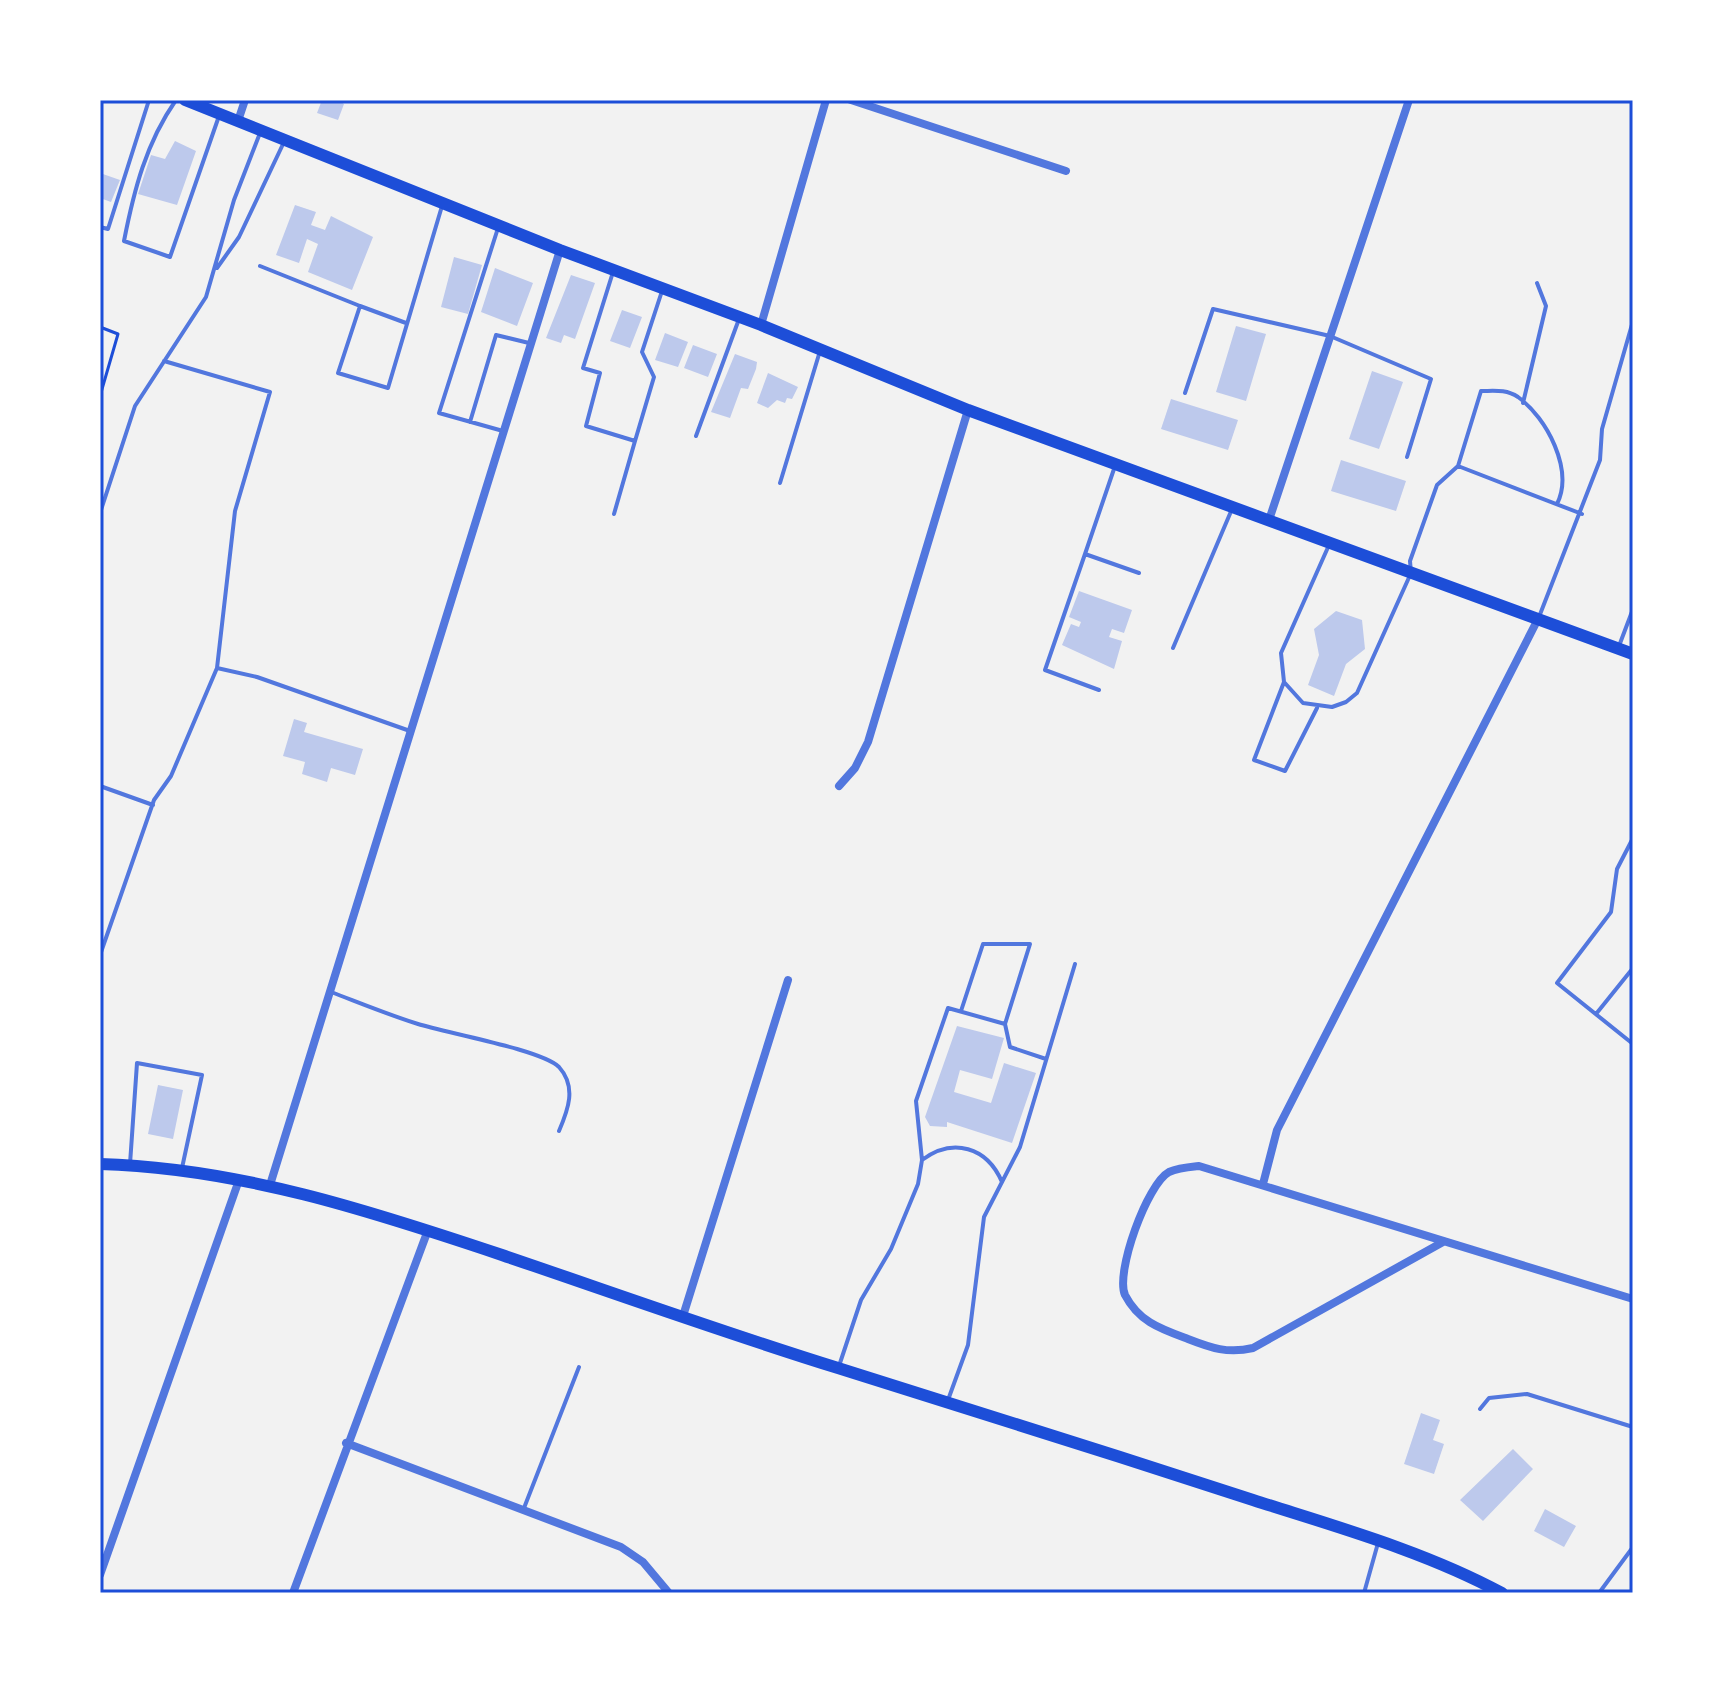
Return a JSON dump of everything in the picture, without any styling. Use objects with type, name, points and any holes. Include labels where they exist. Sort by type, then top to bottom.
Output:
[{"type":"main road","points":[[185,100],[560,250],[761,325],[968,410],[1633,654]]},
{"type":"main road","points":[[100,1164],[182,1171],[270,1185],[428,1230],[838,1368],[948,1400],[1379,1541],[1496,1592]]},
{"type":"street","points":[[238,121],[245,100]]},
{"type":"street","points":[[761,325],[826,100]]},
{"type":"street","points":[[851,100],[1066,171]]},
{"type":"street","points":[[1269,520],[1409,100]]},
{"type":"street","points":[[270,1185],[560,250]]},
{"type":"street","points":[[839,786],[855,768],[868,742],[968,410]]},
{"type":"street","points":[[1263,1184],[1277,1130],[1538,619]]},
{"type":"street","points":[[683,1316],[788,980]]},
{"type":"street","points":[[1443,1242],[1253,1348],[1233,1353],[1147,1324],[1124,1293],[1121,1275],[1149,1195],[1158,1182],[1170,1172],[1199,1166],[1633,1299]]},
{"type":"street","points":[[100,1575],[239,1180]]},
{"type":"street","points":[[293,1593],[346,1443],[428,1230]]},
{"type":"street","points":[[346,1443],[621,1547],[643,1562],[669,1593]]},
{"type":"lane","points":[[100,227],[108,229],[149,100]]},
{"type":"lane","points":[[176,100],[162,120],[137,178],[124,241],[170,257],[219,114]]},
{"type":"lane","points":[[100,513],[121,457],[135,406],[206,297],[234,200],[261,130]]},
{"type":"lane","points":[[213,273],[239,237],[285,141]]},
{"type":"lane","points":[[360,306],[338,373],[388,388],[443,203]]},
{"type":"lane","points":[[499,226],[439,413],[503,431]]},
{"type":"lane","points":[[260,266],[407,323]]},
{"type":"lane","points":[[614,270],[583,368],[600,373],[586,426],[635,441]]},
{"type":"lane","points":[[1523,403],[1546,306],[1537,283]]},
{"type":"lane","points":[[614,514],[654,377],[642,352],[663,288]]},
{"type":"lane","points":[[1185,393],[1213,309],[1330,336],[1431,379],[1407,457]]},
{"type":"lane","points":[[696,436],[740,317]]},
{"type":"lane","points":[[1538,619],[1582,514],[1600,460],[1602,429],[1633,321]]},
{"type":"lane","points":[[470,422],[496,335],[531,343]]},
{"type":"lane","points":[[780,483],[820,350]]},
{"type":"lane","points":[[100,955],[153,805],[171,776],[217,668],[235,511],[270,392],[164,361]]},
{"type":"lane","points":[[1284,682],[1303,703],[1317,708],[1332,707],[1357,693],[1411,573],[1410,561],[1437,485],[1458,466],[1481,391],[1502,390],[1523,403],[1560,456],[1564,484],[1557,504]]},
{"type":"lane","points":[[1099,690],[1045,670],[1116,463]]},
{"type":"lane","points":[[1458,466],[1582,514]]},
{"type":"lane","points":[[1173,648],[1233,506]]},
{"type":"lane","points":[[1317,708],[1285,771],[1254,760],[1284,682],[1281,653],[1330,542]]},
{"type":"lane","points":[[1085,554],[1139,573]]},
{"type":"lane","points":[[1618,649],[1633,609]]},
{"type":"lane","points":[[217,668],[257,677],[410,731]]},
{"type":"lane","points":[[100,786],[153,805]]},
{"type":"lane","points":[[1633,838],[1617,869],[1611,912],[1557,983],[1633,1044]]},
{"type":"lane","points":[[961,1011],[983,944],[1030,944],[1005,1024],[1010,1047],[1046,1059]]},
{"type":"lane","points":[[948,1400],[968,1345],[984,1217],[1020,1147],[1075,964]]},
{"type":"lane","points":[[1596,1014],[1633,968]]},
{"type":"lane","points":[[329,991],[414,1023],[532,1053],[558,1066],[568,1082],[570,1105],[559,1131]]},
{"type":"lane","points":[[838,1368],[861,1300],[911,1208],[922,1160],[916,1101],[948,1008],[1005,1024]]},
{"type":"lane","points":[[130,1165],[137,1063],[202,1075],[182,1171]]},
{"type":"lane","points":[[922,1160],[947,1146],[976,1150],[997,1169],[1002,1182]]},
{"type":"lane","points":[[523,1510],[579,1367]]},
{"type":"lane","points":[[1480,1409],[1489,1398],[1527,1394],[1633,1427]]},
{"type":"lane","points":[[1364,1593],[1379,1541]]},
{"type":"lane","points":[[1599,1593],[1633,1547]]},
{"type":"path","points":[[100,327],[118,334],[100,396]]},
{"type":"building","points":[[322,100],[338,100],[344,104],[338,120],[317,113]]},
{"type":"building","points":[[175,141],[196,151],[177,205],[138,194],[151,155],[165,159]]},
{"type":"building","points":[[100,173],[120,180],[111,202],[100,198]]},
{"type":"building","points":[[295,205],[316,212],[311,225],[325,230],[331,216],[373,237],[352,290],[308,272],[318,244],[307,239],[299,263],[276,255]]},
{"type":"building","points":[[454,257],[482,265],[468,314],[441,307]]},
{"type":"building","points":[[495,268],[533,283],[517,326],[481,312]]},
{"type":"building","points":[[571,275],[595,283],[575,339],[564,335],[561,343],[546,338]]},
{"type":"building","points":[[622,310],[642,317],[630,348],[610,341]]},
{"type":"building","points":[[1236,326],[1266,334],[1246,401],[1216,392]]},
{"type":"building","points":[[665,333],[688,342],[678,367],[655,360]]},
{"type":"building","points":[[693,345],[717,354],[708,377],[684,368]]},
{"type":"building","points":[[735,354],[757,362],[748,389],[741,388],[730,418],[711,412]]},
{"type":"building","points":[[1372,371],[1403,382],[1379,449],[1349,439]]},
{"type":"building","points":[[768,373],[798,387],[792,399],[787,398],[785,403],[777,400],[768,408],[757,403]]},
{"type":"building","points":[[1171,399],[1238,420],[1228,450],[1161,429]]},
{"type":"building","points":[[1341,460],[1406,481],[1396,511],[1331,491]]},
{"type":"building","points":[[1079,591],[1132,610],[1124,633],[1112,629],[1109,637],[1122,641],[1114,669],[1062,645],[1071,624],[1079,627],[1081,622],[1069,617]]},
{"type":"building","points":[[1336,611],[1362,620],[1365,649],[1346,664],[1334,696],[1308,685],[1319,655],[1314,629]]},
{"type":"building","points":[[294,719],[307,723],[304,732],[363,749],[355,775],[331,768],[327,782],[302,774],[305,762],[283,756]]},
{"type":"building","points":[[957,1026],[1004,1038],[992,1079],[960,1070],[954,1092],[991,1103],[1004,1063],[1036,1073],[1012,1143],[947,1122],[947,1127],[930,1126],[925,1117]]},
{"type":"building","points":[[158,1085],[183,1090],[173,1139],[148,1134]]},
{"type":"building","points":[[1421,1413],[1440,1420],[1433,1440],[1444,1444],[1434,1474],[1404,1464]]},
{"type":"building","points":[[1513,1449],[1533,1469],[1483,1521],[1460,1500]]},
{"type":"building","points":[[1545,1509],[1576,1526],[1564,1547],[1534,1531]]}]
